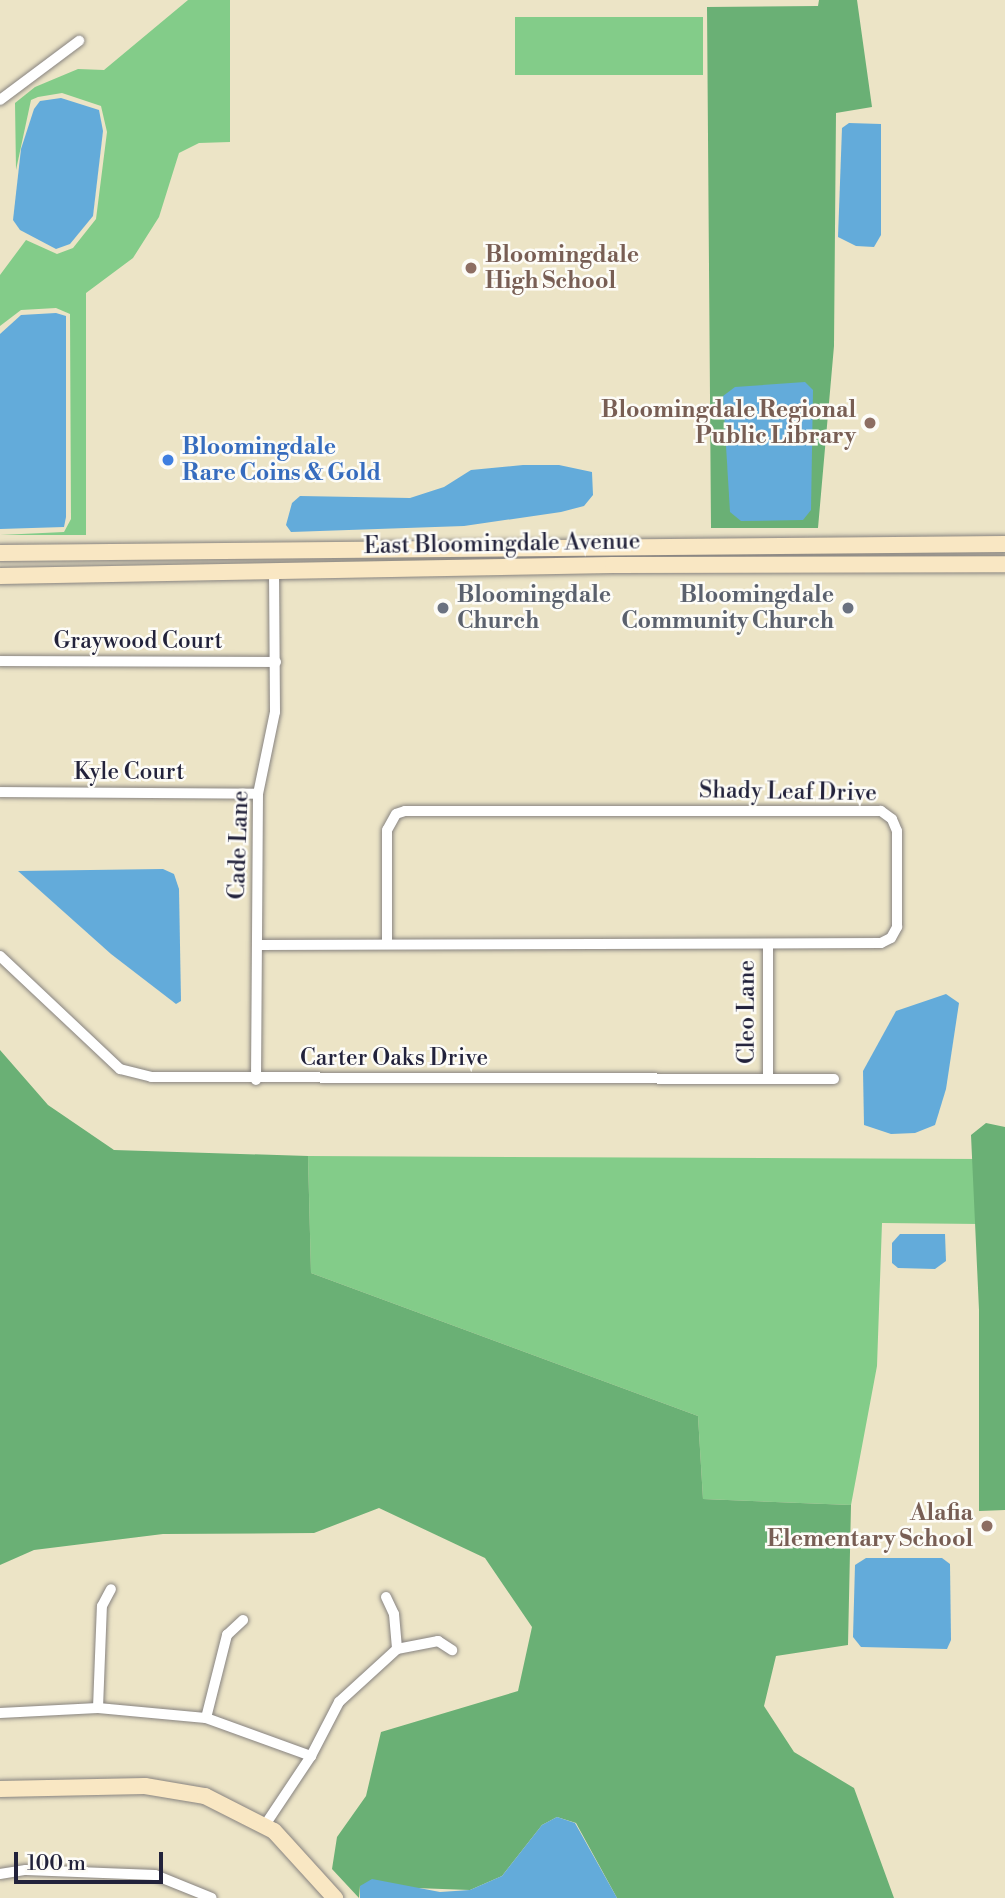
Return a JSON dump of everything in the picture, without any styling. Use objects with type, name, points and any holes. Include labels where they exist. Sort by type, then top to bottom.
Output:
[{"type":"main road","name":"East Bloomingdale Avenue","points":[[0,553],[613,545],[1005,544]]},
{"type":"main road","points":[[613,545],[613,565]]},
{"type":"main road","points":[[274,550],[274,571]]},
{"type":"main road","points":[[85,574],[94,553]]},
{"type":"main road","name":"East Bloomingdale Avenue","points":[[0,576],[613,565],[1005,564]]},
{"type":"main road","points":[[0,1789],[130,1785],[179,1789],[229,1805],[265,1825],[299,1854],[335,1898]]},
{"type":"street","points":[[0,100],[79,41]]},
{"type":"street","name":"Cade Lane","points":[[256,1080],[258,794],[273,741],[276,662],[274,571]]},
{"type":"street","name":"Graywood Court","points":[[0,661],[276,662]]},
{"type":"street","name":"Kyle Court","points":[[0,792],[258,794]]},
{"type":"street","name":"Shady Leaf Drive","points":[[257,945],[880,943],[891,939],[897,927],[897,831],[892,819],[881,811],[405,811],[396,814],[387,830],[387,943]]},
{"type":"street","name":"Cleo Lane","points":[[768,944],[768,1079]]},
{"type":"street","name":"Carter Oaks Drive","points":[[0,956],[120,1069],[151,1077],[256,1080],[834,1079]]},
{"type":"street","points":[[98,1708],[102,1606],[111,1588]]},
{"type":"street","points":[[386,1597],[394,1614],[397,1649]]},
{"type":"street","points":[[206,1718],[227,1635],[243,1620]]},
{"type":"street","points":[[265,1825],[311,1756],[338,1702],[397,1649],[438,1641],[452,1650]]},
{"type":"street","points":[[0,1713],[98,1708],[206,1718],[311,1756]]},
{"type":"street","points":[[0,1874],[26,1870],[155,1875],[212,1898]]},
{"type":"green space","points":[[188,0],[230,0],[230,142],[199,143],[179,153],[159,217],[133,258],[86,293],[86,535],[0,535],[64,532],[71,519],[70,314],[56,308],[21,310],[0,326],[0,275],[26,240],[57,254],[73,248],[96,219],[107,132],[101,106],[62,93],[38,97],[31,100],[16,170],[15,103],[35,87],[78,69],[104,70]]},
{"type":"green space","points":[[819,0],[857,0],[872,107],[836,113],[834,346],[818,528],[711,528],[707,7],[818,6]]},
{"type":"green space","points":[[515,17],[703,17],[703,75],[515,75]]},
{"type":"green space","points":[[0,1050],[48,1105],[114,1150],[308,1156],[311,1273],[698,1416],[703,1499],[851,1505],[848,1645],[776,1656],[764,1706],[794,1752],[854,1788],[894,1898],[617,1898],[576,1823],[557,1817],[542,1825],[502,1876],[470,1890],[360,1886],[359,1898],[332,1869],[337,1837],[366,1796],[381,1732],[518,1691],[532,1627],[485,1558],[379,1508],[314,1533],[163,1534],[34,1550],[0,1565]]},
{"type":"green space","points":[[986,1123],[1005,1127],[1005,1510],[979,1511],[979,1310],[971,1135]]},
{"type":"green space","points":[[308,1156],[980,1159],[980,1224],[882,1223],[877,1366],[851,1505],[703,1499],[698,1416],[311,1273]]},
{"type":"water","points":[[61,98],[99,110],[103,131],[93,216],[70,244],[56,249],[20,230],[13,220],[21,149],[34,109],[40,101]]},
{"type":"water","points":[[849,123],[881,124],[881,235],[874,247],[856,246],[838,237],[842,128]]},
{"type":"water","points":[[56,313],[66,316],[64,527],[0,529],[0,334],[21,315]]},
{"type":"water","points":[[805,382],[813,390],[811,510],[803,520],[741,521],[730,512],[723,396],[735,387]]},
{"type":"water","points":[[559,465],[592,472],[593,495],[584,506],[561,512],[464,526],[291,532],[286,525],[292,503],[300,496],[410,498],[444,487],[471,470]]},
{"type":"water","points":[[163,869],[174,874],[179,889],[181,1001],[176,1004],[111,954],[18,871]]},
{"type":"water","points":[[946,994],[959,1003],[946,1089],[935,1125],[915,1133],[891,1134],[864,1125],[863,1071],[896,1011]]},
{"type":"water","points":[[900,1234],[945,1234],[946,1261],[935,1269],[898,1268],[892,1263],[892,1243]]},
{"type":"water","points":[[866,1558],[942,1558],[950,1564],[951,1640],[947,1649],[861,1647],[853,1637],[855,1565]]},
{"type":"water","points":[[557,1817],[575,1823],[617,1898],[360,1898],[360,1886],[372,1879],[440,1892],[470,1890],[502,1876],[542,1825]]},
{"type":"place","name":"Bloomingdale High School","points":[[471,268]]},
{"type":"place","name":"Bloomingdale Regional Public Library","points":[[870,423]]},
{"type":"place","name":"Bloomingdale Rare Coins & Gold","points":[[168,460]]},
{"type":"place","name":"Bloomingdale Church","points":[[443,608]]},
{"type":"place","name":"Bloomingdale Community Church","points":[[848,608]]},
{"type":"place","name":"Alafia Elementary School","points":[[987,1526]]}]
